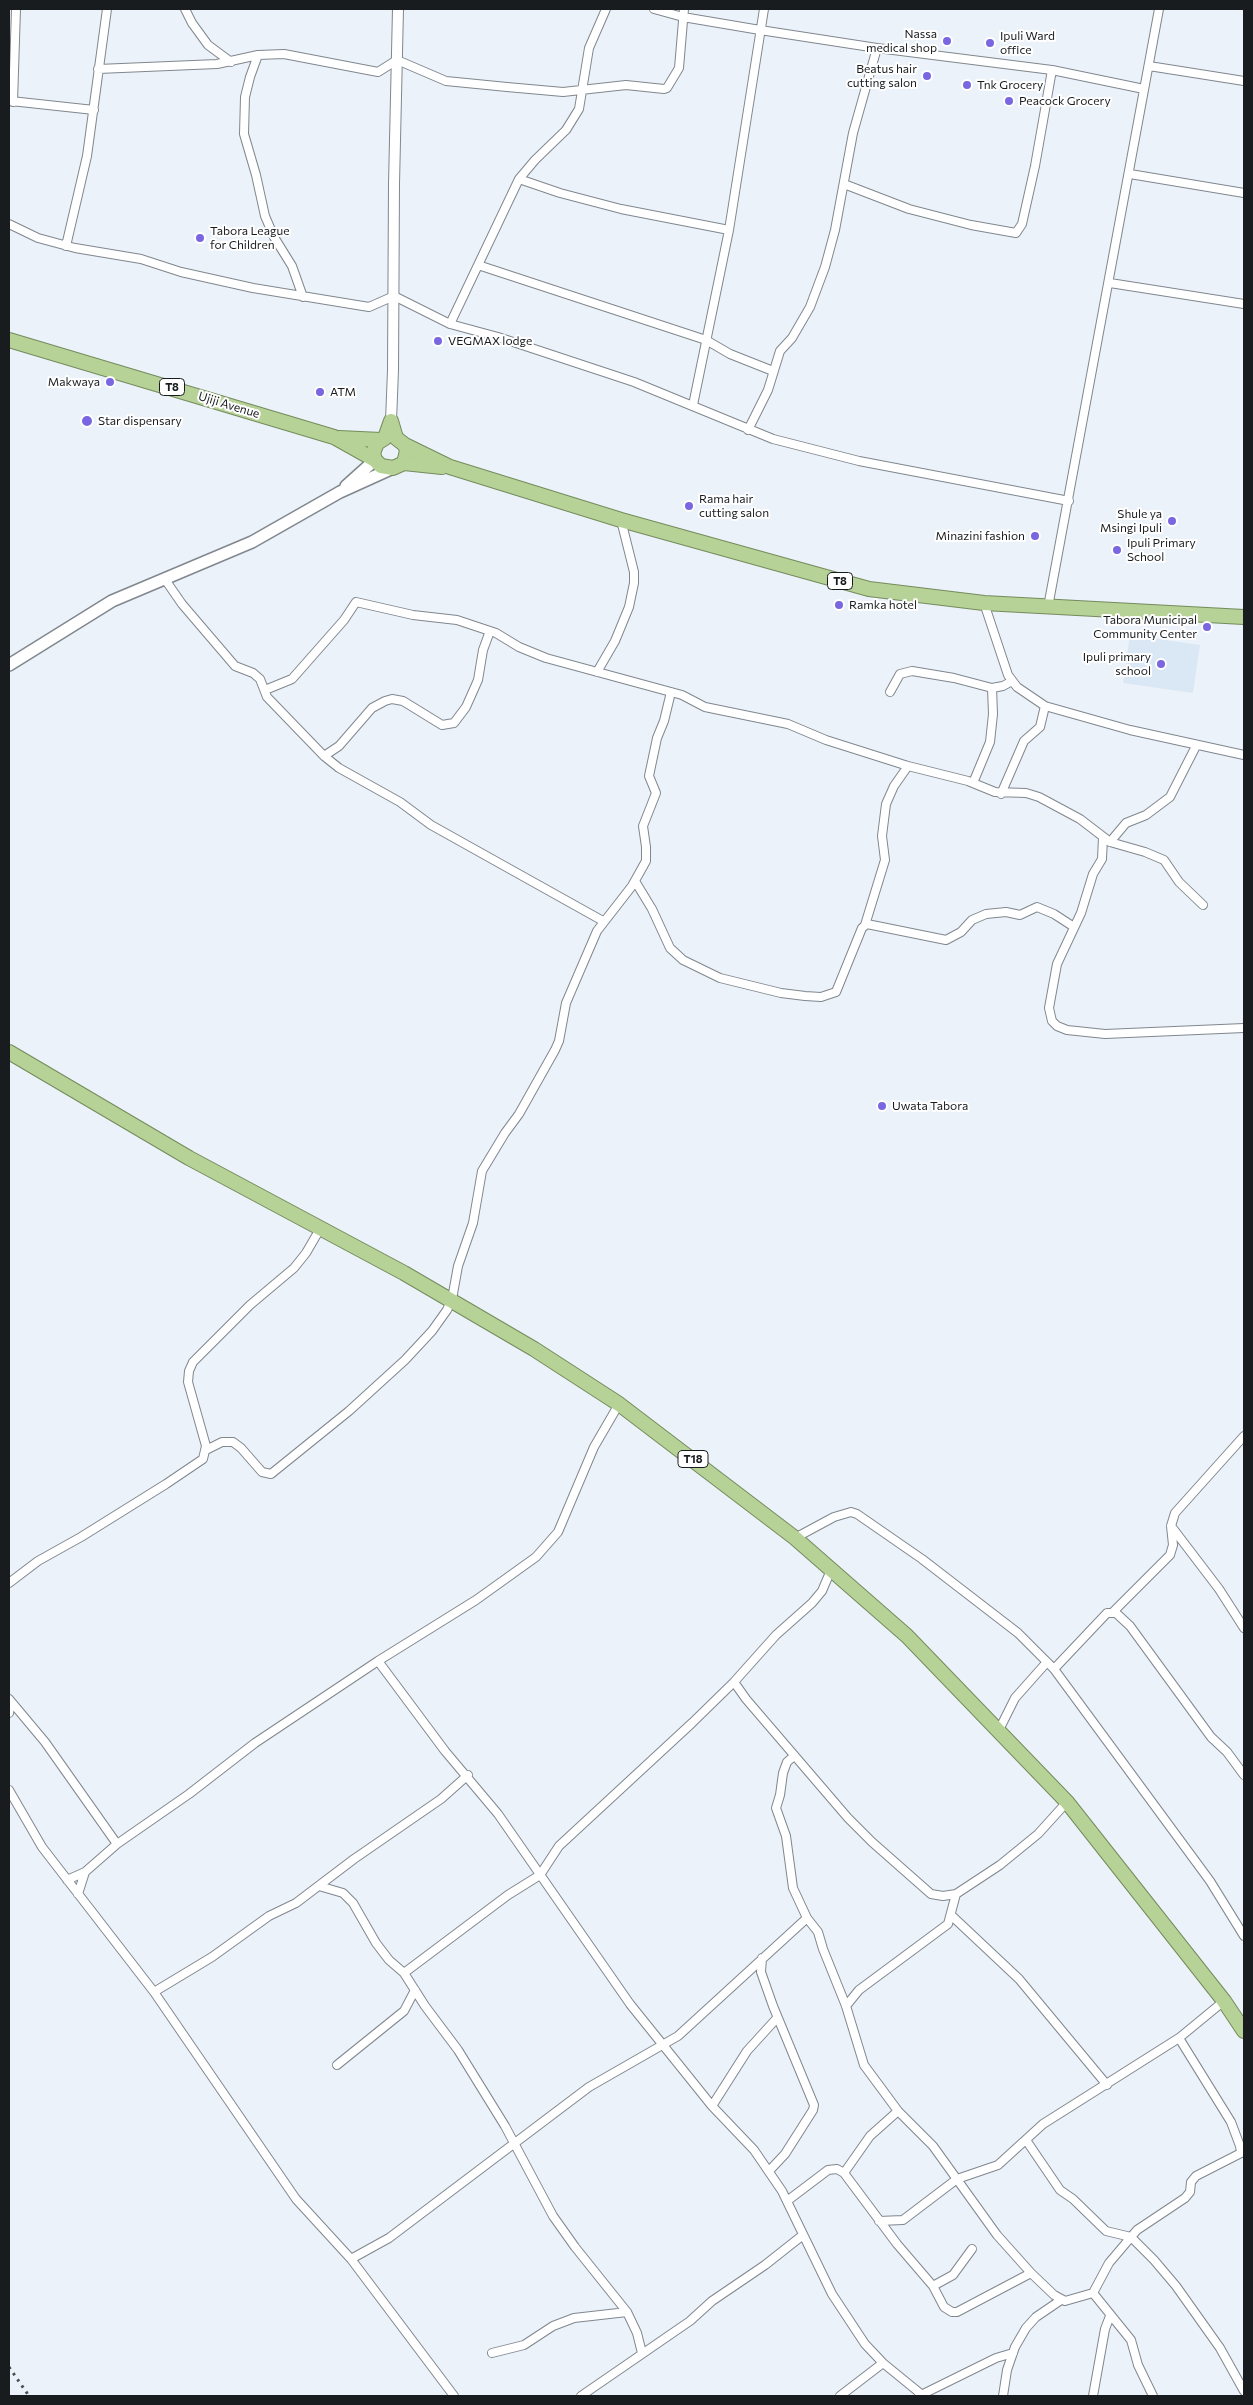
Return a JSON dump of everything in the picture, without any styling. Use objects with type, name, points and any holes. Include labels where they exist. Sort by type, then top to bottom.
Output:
[{"type":"highway","name":"Ujiji Avenue","points":[[9,340],[334,437]]},
{"type":"highway","points":[[390,421],[396,438],[405,445],[407,451],[398,466],[381,466],[375,460],[375,448],[380,440],[385,438],[390,421]]},
{"type":"highway","name":"T8","points":[[334,437],[380,440]]},
{"type":"highway","name":"T8","points":[[334,437],[375,460]]},
{"type":"highway","name":"T8","points":[[405,445],[450,467],[621,520],[869,589],[984,603],[1244,616]]},
{"type":"highway","name":"T8","points":[[398,466],[450,467]]},
{"type":"highway","name":"T18","points":[[9,1052],[189,1158],[452,1300],[534,1349],[619,1404],[795,1538],[907,1636],[1067,1802],[1224,2001],[1244,2031]]},
{"type":"main road","points":[[340,492],[375,460]]},
{"type":"main road","points":[[9,665],[112,601],[252,542],[340,492],[398,466]]},
{"type":"street","points":[[16,9],[11,101],[94,110]]},
{"type":"street","points":[[66,246],[87,156],[108,9]]},
{"type":"street","points":[[185,9],[192,23],[208,45],[231,62]]},
{"type":"street","points":[[390,421],[394,296],[394,184],[398,9]]},
{"type":"street","points":[[450,324],[519,179],[535,160],[566,130],[579,109],[591,42],[606,9]]},
{"type":"street","points":[[654,9],[684,13],[760,30],[877,48],[1052,70],[1144,89]]},
{"type":"street","points":[[693,405],[729,230],[764,9]]},
{"type":"street","points":[[1048,607],[1110,283],[1159,9]]},
{"type":"street","points":[[397,60],[446,80],[545,90],[581,91],[626,85],[667,88],[679,68],[684,13]]},
{"type":"street","points":[[748,430],[763,403],[780,351],[792,338],[810,307],[830,250],[856,124],[877,48]]},
{"type":"street","points":[[98,69],[231,62],[258,55],[284,54],[378,72],[397,60]]},
{"type":"street","points":[[258,55],[245,97],[244,134],[265,216],[274,237],[292,266],[303,297]]},
{"type":"street","points":[[1149,66],[1244,81]]},
{"type":"street","points":[[844,184],[909,209],[971,225],[1016,233],[1022,224],[1035,166],[1052,70]]},
{"type":"street","points":[[1130,174],[1244,193]]},
{"type":"street","points":[[519,179],[560,193],[621,209],[729,230]]},
{"type":"street","points":[[9,224],[38,238],[66,246],[141,259],[180,272],[303,297],[369,307],[394,296]]},
{"type":"street","points":[[478,265],[706,340],[730,354],[773,371]]},
{"type":"street","points":[[1110,283],[1244,304]]},
{"type":"street","points":[[394,296],[450,324],[498,337],[634,382],[773,439],[859,461],[1069,501]]},
{"type":"street","points":[[597,672],[615,641],[629,607],[634,583],[634,572],[621,520]]},
{"type":"street","points":[[164,578],[182,604],[235,666],[256,675],[263,683],[270,701],[324,756],[339,768],[400,802],[431,825],[603,921]]},
{"type":"street","points":[[265,690],[292,679],[344,620],[356,602],[413,615],[457,620],[490,631],[529,652],[690,698],[709,708],[788,724],[826,740],[908,766],[973,783],[1001,794],[1023,793],[1039,797],[1080,818],[1110,842],[1145,852],[1164,860],[1180,882],[1203,905]]},
{"type":"street","points":[[984,603],[1004,669],[1017,687],[1045,706],[1196,746],[1244,755]]},
{"type":"street","points":[[324,756],[340,746],[372,708],[392,699],[403,702],[442,725],[454,723],[466,707],[478,680],[483,650],[490,631]]},
{"type":"street","points":[[890,692],[900,674],[912,671],[947,676],[992,688],[1003,686],[1012,681]]},
{"type":"street","points":[[973,783],[990,742],[993,714],[992,688]]},
{"type":"street","points":[[9,1583],[38,1561],[81,1537],[200,1462],[206,1450],[222,1442],[233,1442],[241,1448],[262,1472],[271,1474],[349,1411],[405,1360],[432,1331],[452,1300],[458,1266],[474,1223],[481,1174],[505,1133],[519,1114],[560,1041],[566,1003],[597,931],[635,881],[646,860],[643,826],[656,793],[649,776],[656,738],[664,721],[670,692]]},
{"type":"street","points":[[1001,794],[1024,741],[1040,727],[1045,706]]},
{"type":"street","points":[[1110,842],[1126,823],[1146,815],[1170,797],[1196,746]]},
{"type":"street","points":[[635,881],[652,908],[670,948],[678,957],[694,967],[720,978],[781,993],[821,996],[836,992],[865,925],[885,860],[882,836],[886,804],[894,786],[908,766]]},
{"type":"street","points":[[1103,837],[1102,859],[1093,874],[1084,906],[1057,964],[1053,977],[1049,1013],[1052,1021],[1057,1026],[1068,1030],[1105,1034],[1244,1028]]},
{"type":"street","points":[[865,925],[879,925],[946,940],[961,932],[972,920],[986,914],[1006,912],[1020,915],[1039,907],[1074,927]]},
{"type":"street","points":[[206,1450],[196,1405],[188,1382],[191,1366],[201,1351],[250,1305],[294,1268],[306,1253],[320,1229]]},
{"type":"street","points":[[67,1880],[85,1872],[116,1844],[157,1818],[255,1743],[378,1661],[476,1600],[524,1566],[558,1532],[594,1447],[619,1404]]},
{"type":"street","points":[[1054,1669],[1108,1613],[1113,1612],[1170,1555],[1173,1546],[1171,1526],[1179,1508],[1244,1436]]},
{"type":"street","points":[[795,1538],[842,1514],[851,1512],[863,1516],[992,1612],[1054,1669],[1210,1881],[1244,1936]]},
{"type":"street","points":[[1171,1526],[1219,1589],[1244,1628]]},
{"type":"street","points":[[404,1973],[508,1895],[540,1875],[559,1846],[734,1682],[776,1635],[812,1603],[822,1591],[831,1570]]},
{"type":"street","points":[[1113,1612],[1130,1626],[1211,1737],[1227,1752],[1244,1775]]},
{"type":"street","points":[[378,1661],[445,1751],[468,1776],[498,1814],[619,1988],[662,2046],[712,2106],[736,2129],[769,2171],[787,2201],[832,2294],[865,2344],[883,2363],[920,2395],[996,2358],[1013,2353]]},
{"type":"street","points":[[999,1730],[1014,1698],[1046,1662]]},
{"type":"street","points":[[734,1682],[794,1756],[861,1832],[931,1894],[944,1896],[956,1894],[1014,1855],[1038,1834],[1067,1802]]},
{"type":"street","points":[[10,1700],[46,1742],[116,1844]]},
{"type":"street","points":[[9,1713],[10,1700]]},
{"type":"street","points":[[794,1756],[787,1762],[783,1773],[776,1808],[786,1836],[793,1888],[807,1918],[818,1932],[846,2006],[859,2055],[864,2065],[898,2111],[933,2146],[997,2235],[1031,2273],[1061,2300],[1069,2301],[1093,2292],[1109,2264],[1131,2237],[1152,2218],[1185,2198],[1190,2192],[1191,2182],[1196,2176],[1241,2153],[1231,2122],[1179,2038]]},
{"type":"street","points":[[154,1992],[212,1957],[269,1916],[296,1903],[441,1799],[468,1776]]},
{"type":"street","points":[[9,1790],[42,1847],[154,1992],[296,2199],[351,2259],[454,2396]]},
{"type":"street","points":[[78,1894],[85,1872]]},
{"type":"street","points":[[319,1886],[343,1893],[348,1898],[360,1913],[376,1943],[389,1960],[404,1973],[458,2050],[516,2145],[553,2216],[575,2247],[627,2312],[637,2333],[642,2354]]},
{"type":"street","points":[[846,2006],[859,1990],[948,1924],[952,1916],[956,1894]]},
{"type":"street","points":[[952,1916],[1019,1979],[1107,2085]]},
{"type":"street","points":[[351,2259],[389,2238],[516,2145],[541,2122],[589,2088],[627,2063],[662,2046],[695,2021],[807,1918]]},
{"type":"street","points":[[762,1958],[761,1972],[777,2018],[814,2105],[813,2110],[785,2154],[769,2171]]},
{"type":"street","points":[[337,2065],[404,2012],[415,1990]]},
{"type":"street","points":[[879,2221],[903,2220],[957,2179],[998,2165],[1048,2120],[1107,2085],[1179,2038],[1224,2001]]},
{"type":"street","points":[[712,2106],[747,2051],[777,2018]]},
{"type":"street","points":[[844,2173],[870,2136],[898,2111]]},
{"type":"street","points":[[1026,2140],[1060,2190],[1090,2214],[1106,2231],[1131,2237],[1176,2286],[1220,2348],[1244,2389]]},
{"type":"street","points":[[787,2201],[828,2170],[837,2168],[844,2173],[879,2221],[933,2286],[947,2311],[957,2312],[1031,2273]]},
{"type":"street","points":[[586,2395],[690,2321],[712,2301],[765,2265],[803,2235]]},
{"type":"street","points":[[933,2286],[953,2275],[972,2249]]},
{"type":"street","points":[[1093,2292],[1110,2316],[1131,2340],[1138,2365],[1153,2396]]},
{"type":"street","points":[[1003,2396],[1006,2370],[1026,2328],[1036,2317],[1061,2300]]},
{"type":"street","points":[[492,2353],[524,2345],[553,2326],[574,2318],[627,2312]]},
{"type":"street","points":[[1093,2396],[1105,2329],[1110,2316]]},
{"type":"street","points":[[840,2396],[883,2363]]},
{"type":"shaded area","name":"Ipuli primary school","points":[[1130,635],[1200,645],[1193,693],[1123,683]]},
{"type":"railway","points":[[9,2367],[29,2396]]},
{"type":"place","name":"Nassa medical shop","points":[[947,41]]},
{"type":"place","name":"Ipuli Ward office","points":[[990,43]]},
{"type":"place","name":"Beatus hair cutting salon","points":[[927,76]]},
{"type":"place","name":"Tnk Grocery","points":[[967,85]]},
{"type":"place","name":"Peacock Grocery","points":[[1009,101]]},
{"type":"place","name":"Tabora League for Children","points":[[200,238]]},
{"type":"place","name":"VEGMAX lodge","points":[[438,341]]},
{"type":"place","name":"Makwaya","points":[[110,382]]},
{"type":"place","name":"ATM","points":[[320,392]]},
{"type":"place","name":"Star dispensary","points":[[87,421]]},
{"type":"place","name":"Rama hair cutting salon","points":[[689,506]]},
{"type":"place","name":"Shule ya Msingi Ipuli","points":[[1172,521]]},
{"type":"place","name":"Minazini fashion","points":[[1035,536]]},
{"type":"place","name":"Ipuli Primary School","points":[[1117,550]]},
{"type":"place","name":"Ramka hotel","points":[[839,605]]},
{"type":"place","name":"Tabora Municipal Community Center","points":[[1207,627]]},
{"type":"place","name":"Ipuli primary school","points":[[1161,664]]},
{"type":"place","name":"Uwata Tabora","points":[[882,1106]]}]
